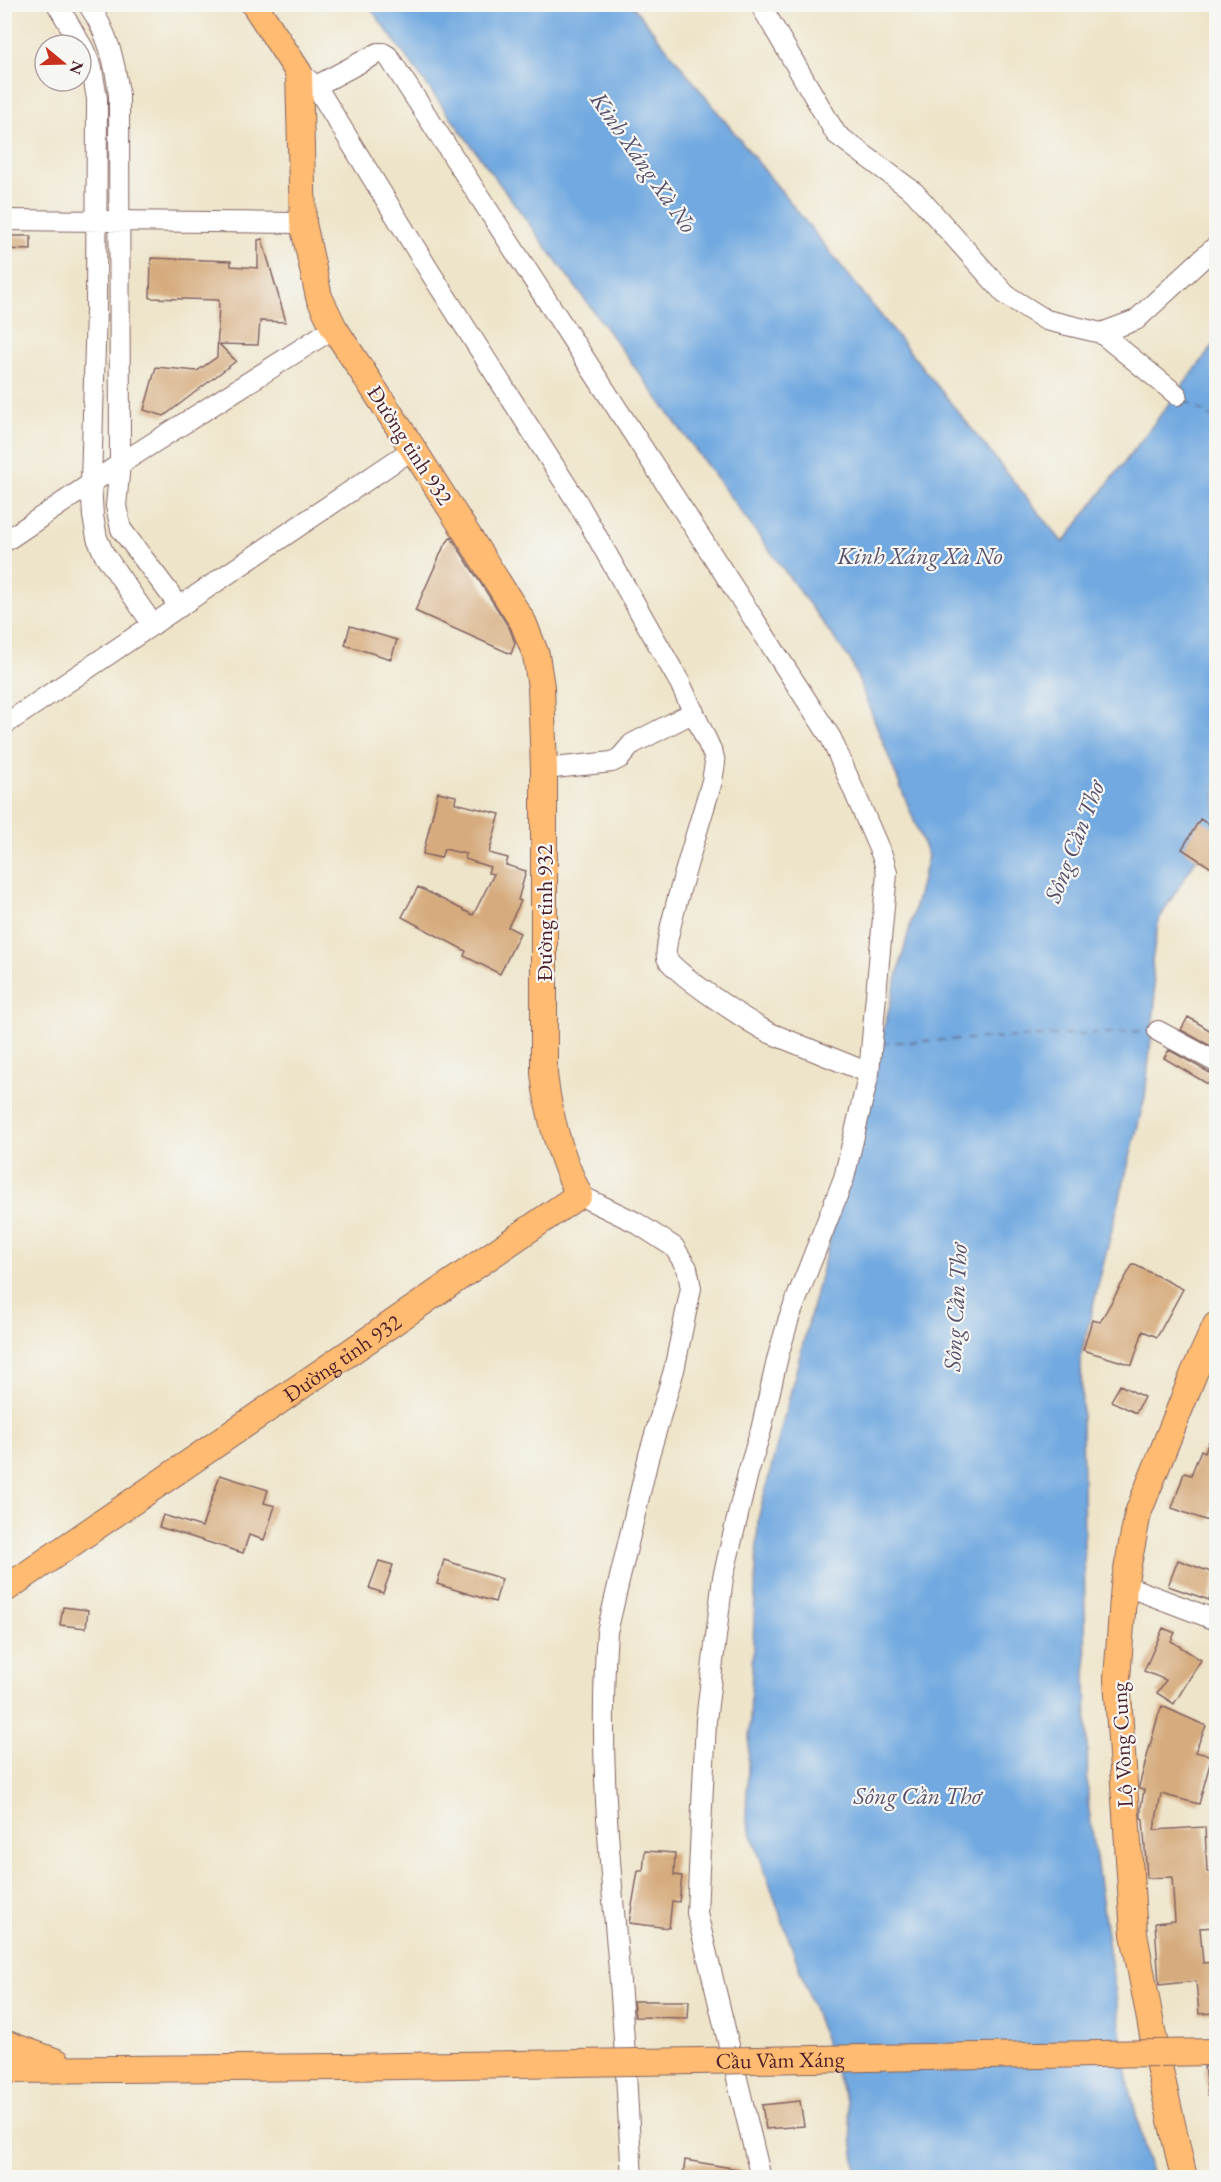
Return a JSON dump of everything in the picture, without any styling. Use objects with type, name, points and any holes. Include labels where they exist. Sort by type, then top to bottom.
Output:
[{"type":"main road","points":[[254,4],[307,80]]},
{"type":"main road","name":"Đường tỉnh 932","points":[[4,1590],[579,1195],[551,1122],[544,1074],[544,769],[539,671],[523,622],[334,328],[319,297],[303,223],[307,80]]},
{"type":"main road","name":"Lộ Vòng Cung","points":[[1184,2178],[1157,2057],[1134,1934],[1117,1679],[1124,1585],[1138,1513],[1194,1372],[1216,1325]]},
{"type":"main road","points":[[4,2043],[67,2065],[90,2069]]},
{"type":"main road","name":"Cầu Vàm Xáng","points":[[90,2069],[342,2067],[1216,2052]]},
{"type":"main road","points":[[4,2070],[90,2069]]},
{"type":"street","points":[[57,4],[83,48],[92,69],[97,99],[97,221],[91,483],[93,516],[104,555],[153,625]]},
{"type":"street","points":[[88,4],[101,23],[116,68],[119,95],[120,464],[116,506],[121,529],[180,607]]},
{"type":"street","points":[[760,4],[836,134],[914,192],[1006,295],[1046,320],[1101,333],[1177,395]]},
{"type":"street","points":[[761,2178],[697,1913],[706,1721],[723,1576],[748,1473],[789,1318],[844,1178],[869,1073],[876,1043],[887,873],[883,858],[831,738],[388,56],[378,53],[307,80],[579,505],[680,683],[709,744],[715,763],[675,910],[666,950],[667,957],[676,969],[755,1025],[869,1073]]},
{"type":"street","points":[[4,220],[303,223]]},
{"type":"street","points":[[1101,333],[1136,320],[1216,246]]},
{"type":"street","points":[[4,542],[120,464],[334,328]]},
{"type":"street","points":[[4,725],[413,449]]},
{"type":"street","points":[[544,769],[612,762],[620,758],[632,744],[694,712]]},
{"type":"street","points":[[1158,1031],[1216,1062]]},
{"type":"street","points":[[579,1195],[635,1222],[675,1247],[687,1268],[690,1288],[674,1370],[649,1455],[612,1612],[606,1656],[603,1711],[607,1838],[620,1982],[632,2178]]},
{"type":"street","points":[[1124,1585],[1216,1620]]},
{"type":"water","name":"Sông Cần Thơ","points":[[368,5],[632,5],[1063,543],[1216,342],[1216,827],[1159,919],[1152,961],[1155,1002],[1145,1097],[1081,1354],[1088,1803],[1129,2086],[1152,2177],[857,2177],[848,2106],[746,1818],[758,1519],[928,856],[851,661]]},
{"type":"building","points":[[4,236],[31,236],[31,250],[4,249]]},
{"type":"building","points":[[262,239],[286,322],[260,321],[258,345],[219,344],[236,361],[164,416],[144,410],[156,367],[197,371],[217,357],[219,300],[150,298],[151,258],[231,261],[231,266],[258,268],[258,240]]},
{"type":"building","points":[[451,537],[510,629],[515,643],[511,654],[415,611],[444,546]]},
{"type":"building","points":[[350,626],[397,640],[391,659],[345,645]]},
{"type":"building","points":[[438,792],[456,796],[455,803],[500,814],[489,853],[508,858],[506,865],[526,871],[518,900],[521,901],[508,927],[520,933],[500,974],[464,956],[466,951],[402,917],[418,887],[473,915],[494,874],[488,873],[490,867],[465,859],[466,854],[444,849],[441,858],[423,854]]},
{"type":"building","points":[[1200,819],[1216,829],[1216,871],[1182,849]]},
{"type":"building","points":[[1188,1017],[1216,1034],[1216,1049],[1181,1030]]},
{"type":"building","points":[[1169,1050],[1210,1073],[1216,1074],[1216,1089],[1164,1058]]},
{"type":"building","points":[[1133,1264],[1183,1289],[1157,1337],[1143,1331],[1132,1365],[1083,1350],[1092,1320],[1100,1322]]},
{"type":"building","points":[[1120,1385],[1144,1397],[1136,1413],[1111,1401]]},
{"type":"building","points":[[1215,1425],[1216,1500],[1208,1521],[1172,1508],[1184,1473],[1191,1475],[1201,1450],[1205,1452]]},
{"type":"building","points":[[220,1475],[268,1490],[264,1503],[275,1506],[264,1540],[249,1535],[243,1553],[159,1527],[163,1515],[202,1527]]},
{"type":"building","points":[[444,1560],[502,1579],[495,1602],[437,1584]]},
{"type":"building","points":[[1178,1560],[1216,1574],[1209,1600],[1168,1586]]},
{"type":"building","points":[[379,1561],[393,1565],[383,1593],[369,1588]]},
{"type":"building","points":[[63,1607],[88,1610],[86,1628],[60,1625]]},
{"type":"building","points":[[1163,1628],[1175,1633],[1171,1641],[1201,1660],[1174,1704],[1157,1693],[1166,1680],[1144,1671]]},
{"type":"building","points":[[1162,1706],[1206,1726],[1195,1752],[1212,1756],[1199,1804],[1161,1794],[1154,1830],[1205,1827],[1207,1872],[1216,1872],[1216,1927],[1200,1928],[1203,1963],[1216,1962],[1216,2013],[1199,2014],[1196,1981],[1159,1985],[1155,1923],[1175,1921],[1172,1877],[1147,1878],[1143,1819],[1141,1818],[1144,1790],[1139,1789],[1139,1786]]},
{"type":"building","points":[[645,1851],[675,1853],[674,1875],[682,1876],[679,1902],[672,1901],[669,1928],[629,1923],[638,1871],[643,1871]]},
{"type":"building","points":[[633,2001],[689,2001],[688,2018],[635,2017]]},
{"type":"building","points":[[1204,2067],[1216,2067],[1216,2096],[1208,2096]]},
{"type":"building","points":[[800,2101],[804,2126],[766,2129],[762,2105]]},
{"type":"building","points":[[685,2160],[743,2170],[743,2178],[683,2178]]},
{"type":"ferry route","points":[[1185,400],[1210,416],[1216,417]]},
{"type":"ferry route","points":[[881,1043],[1149,1031]]},
{"type":"water label","name":"Kinh Xáng Xà No","points":[[644,162]]},
{"type":"water label","name":"Kinh Xáng Xà No","points":[[920,555]]}]
